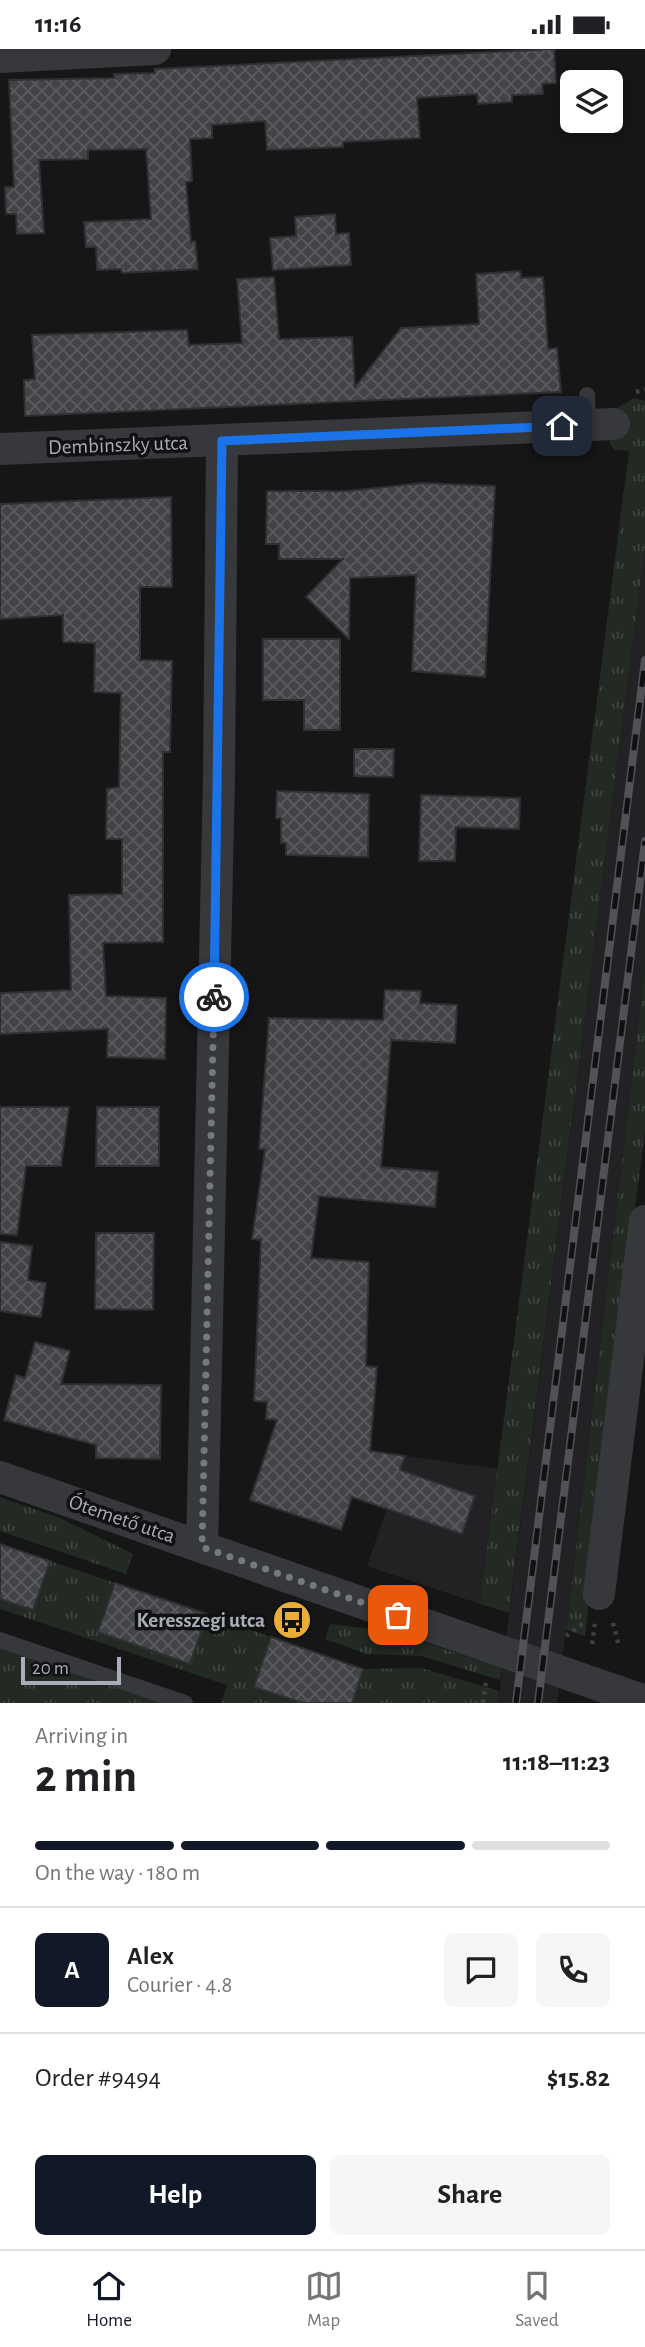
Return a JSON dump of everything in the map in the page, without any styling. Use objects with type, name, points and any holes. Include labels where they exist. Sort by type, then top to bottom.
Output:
[{"type":"street","points":[[0,57],[155,49]]},
{"type":"street","name":"Dembinszky utca","points":[[0,449],[222,441],[596,414]]},
{"type":"street","points":[[202,1547],[219,791],[222,441]]},
{"type":"street","points":[[599,1594],[645,1221]]},
{"type":"street","name":"Ótemető utca","points":[[0,1477],[645,1701]]},
{"type":"lane","points":[[0,1640],[185,1703]]},
{"type":"path","points":[[483,1703],[486,1681]]},
{"type":"shaded area","points":[[645,546],[645,968],[557,1703],[498,1703]]},
{"type":"shaded area","points":[[405,1456],[499,1469],[480,1604],[367,1566]]},
{"type":"green space","points":[[634,398],[645,401],[645,546],[509,1613],[480,1604],[629,451],[615,450],[610,445],[610,437],[620,420],[617,408]]},
{"type":"green space","points":[[645,968],[645,1130],[609,1414],[585,1636],[566,1630]]},
{"type":"green space","points":[[0,1497],[60,1518],[133,1554],[126,1574],[0,1531]]},
{"type":"green space","points":[[50,1561],[115,1583],[98,1632],[207,1614],[271,1637],[255,1686],[303,1703],[221,1703],[227,1685],[0,1609],[0,1599],[33,1610]]},
{"type":"green space","points":[[330,1624],[389,1631],[502,1668],[500,1680],[421,1656],[367,1654],[325,1639]]},
{"type":"green space","points":[[0,1648],[160,1703],[0,1703]]},
{"type":"green space","points":[[421,1668],[499,1691],[498,1703],[352,1703],[363,1669]]},
{"type":"building","points":[[554,49],[556,83],[542,84],[543,94],[512,95],[512,102],[478,104],[477,94],[417,98],[420,138],[343,142],[343,147],[267,150],[265,121],[212,125],[212,138],[190,139],[192,181],[186,182],[191,242],[195,241],[198,269],[122,273],[121,269],[97,270],[96,247],[86,247],[84,222],[151,219],[146,149],[88,150],[88,159],[39,160],[44,233],[17,234],[16,214],[6,214],[5,187],[14,187],[9,80],[114,78],[114,74],[155,73],[155,69]]},
{"type":"building","points":[[335,214],[336,234],[349,233],[351,265],[273,270],[270,238],[296,236],[295,217]]},
{"type":"building","points":[[520,271],[521,278],[543,277],[548,349],[557,348],[561,392],[25,416],[24,380],[35,379],[32,335],[187,330],[189,345],[242,343],[237,279],[274,277],[279,339],[352,337],[355,387],[401,328],[479,324],[476,274]]},
{"type":"building","points":[[422,483],[495,486],[485,677],[412,671],[416,575],[350,578],[349,639],[306,597],[343,559],[279,559],[279,544],[266,544],[267,491],[348,491]]},
{"type":"building","points":[[171,497],[172,587],[140,587],[140,660],[172,661],[170,752],[163,752],[163,942],[103,943],[106,996],[166,998],[165,1059],[107,1057],[108,1029],[0,1034],[0,993],[71,990],[69,895],[122,894],[122,839],[106,839],[107,789],[119,787],[121,693],[94,692],[95,643],[63,642],[63,615],[0,619],[0,504]]},
{"type":"building","points":[[263,639],[340,639],[340,730],[304,730],[304,700],[263,700]]},
{"type":"building","points":[[354,749],[394,749],[393,777],[354,776]]},
{"type":"building","points":[[277,791],[369,794],[368,857],[286,855],[286,843],[281,843],[281,818],[276,818]]},
{"type":"building","points":[[421,795],[520,798],[519,829],[456,827],[455,861],[419,861]]},
{"type":"building","points":[[385,990],[421,991],[420,1003],[457,1005],[455,1043],[391,1040],[381,1167],[438,1172],[435,1207],[319,1196],[311,1258],[369,1262],[366,1366],[377,1367],[370,1451],[405,1456],[400,1470],[475,1496],[462,1534],[352,1497],[341,1530],[250,1500],[277,1420],[266,1419],[267,1402],[254,1401],[261,1240],[252,1239],[265,1149],[259,1149],[269,1018],[383,1020]]},
{"type":"building","points":[[0,1107],[69,1107],[61,1166],[26,1166],[17,1235],[0,1234]]},
{"type":"building","points":[[97,1107],[159,1107],[159,1166],[96,1166]]},
{"type":"building","points":[[96,1233],[154,1233],[153,1310],[95,1309]]},
{"type":"building","points":[[0,1242],[32,1246],[28,1280],[46,1283],[41,1317],[0,1311]]},
{"type":"building","points":[[35,1342],[70,1351],[61,1384],[161,1385],[160,1459],[96,1458],[96,1445],[4,1420],[16,1375],[25,1378]]},
{"type":"building","points":[[0,1544],[50,1561],[33,1610],[0,1599]]},
{"type":"building","points":[[115,1583],[207,1614],[190,1664],[98,1632]]},
{"type":"building","points":[[271,1637],[363,1669],[352,1703],[303,1703],[254,1687]]},
{"type":"railway","points":[[516,1703],[645,660]]},
{"type":"railway","points":[[538,1703],[645,841]]},
{"type":"way so far","points":[[214,997],[202,1547],[398,1615]]},
{"type":"place","name":"Keresszegi utca","points":[[292,1620]]},
{"type":"route","points":[[214,997],[222,441],[562,426]]}]
